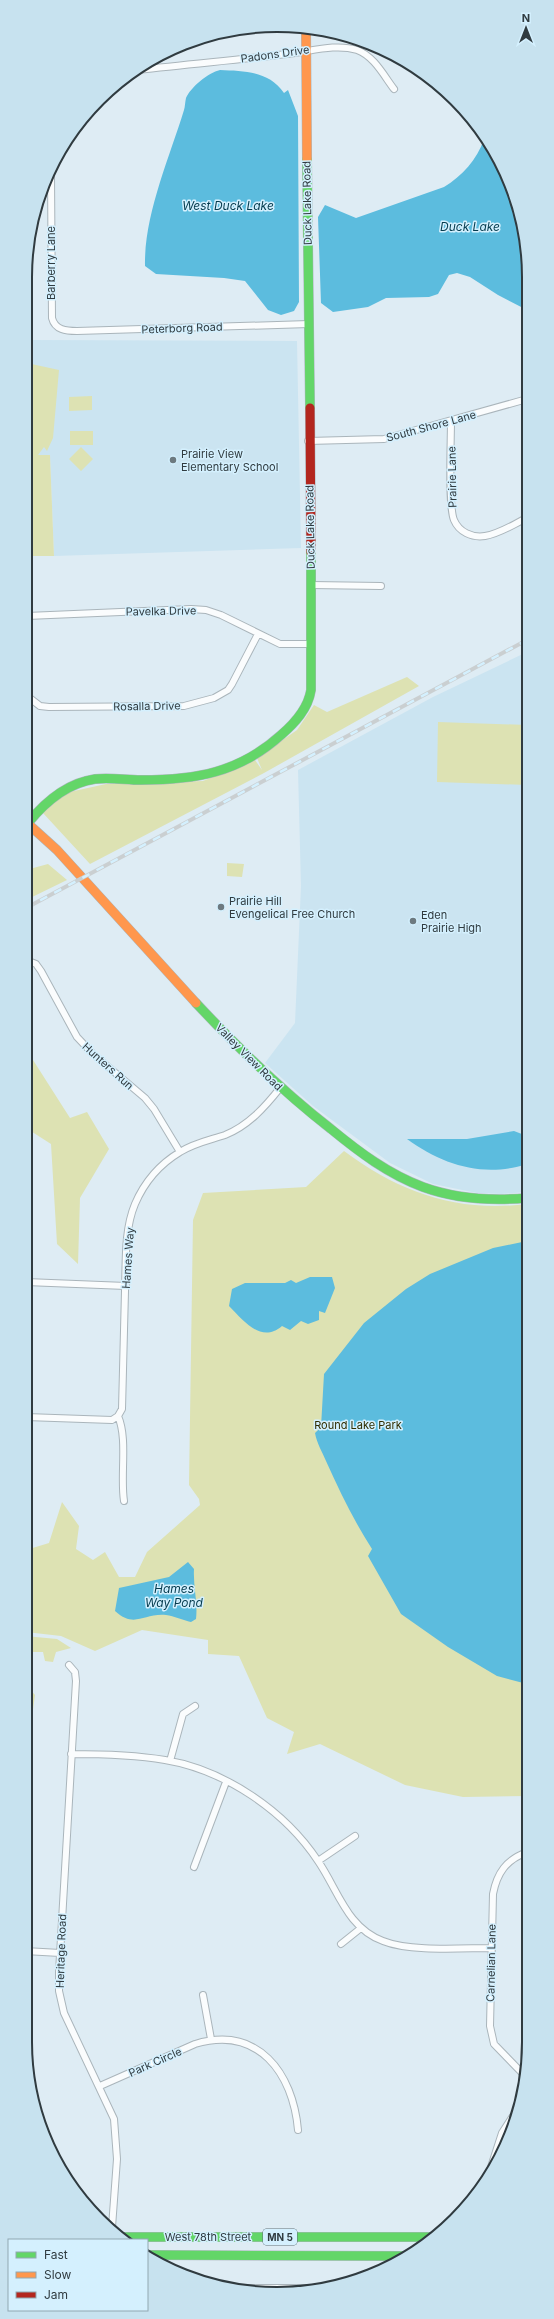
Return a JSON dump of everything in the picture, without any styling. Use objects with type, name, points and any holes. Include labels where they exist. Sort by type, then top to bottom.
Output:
[{"type":"street","name":"Duck Lake Road","points":[[32,817],[51,797],[82,782],[95,779],[206,776],[230,768],[266,746],[292,727],[308,702],[312,678],[312,644],[308,441],[309,324],[306,34]]},
{"type":"street","name":"Padons Drive","points":[[148,69],[289,54],[306,50],[357,50],[373,61],[394,89]]},
{"type":"street","name":"Barberry Lane","points":[[51,183],[52,318],[56,327]]},
{"type":"street","name":"Peterborg Road","points":[[56,327],[65,331],[77,331],[309,324]]},
{"type":"street","name":"South Shore Lane","points":[[308,441],[384,439],[522,400]]},
{"type":"street","name":"Prairie Lane","points":[[451,421],[452,510],[458,527],[465,533],[483,537],[522,520]]},
{"type":"street","points":[[311,585],[381,586]]},
{"type":"street","name":"Pavelka Drive","points":[[32,616],[191,609],[206,610],[221,615],[280,644],[312,644]]},
{"type":"street","name":"Rosalla Drive","points":[[32,701],[40,706],[49,707],[191,705],[214,698],[228,690],[258,634]]},
{"type":"street","name":"Valley View Road","points":[[32,827],[54,847],[244,1055],[280,1088],[322,1123],[373,1161],[410,1182],[436,1191],[468,1198],[498,1200],[522,1198]]},
{"type":"street","name":"Hunters Run","points":[[32,962],[36,964],[41,971],[77,1037],[93,1054],[145,1098],[154,1109],[180,1152]]},
{"type":"street","name":"Hames Way","points":[[124,1501],[121,1485],[122,1426],[118,1416],[122,1409],[127,1240],[134,1205],[152,1176],[180,1152],[242,1126],[261,1110],[280,1088]]},
{"type":"street","points":[[32,1282],[126,1286]]},
{"type":"street","points":[[32,1417],[112,1420],[118,1416]]},
{"type":"street","name":"Heritage Road","points":[[69,1665],[75,1672],[76,1681],[60,1953],[60,1991],[63,2010],[100,2086],[114,2120],[117,2140],[117,2159],[112,2223]]},
{"type":"street","points":[[170,1761],[183,1714],[195,1706]]},
{"type":"street","points":[[71,1754],[170,1761],[192,1767],[226,1782],[259,1801],[296,1833],[318,1861],[346,1911],[361,1928],[384,1942],[401,1946],[492,1948]]},
{"type":"street","points":[[194,1867],[226,1782]]},
{"type":"street","points":[[318,1861],[355,1836]]},
{"type":"street","name":"Carnelian Lane","points":[[520,2072],[497,2048],[491,2035],[493,1894],[499,1872],[507,1863],[522,1855]]},
{"type":"street","points":[[341,1944],[361,1928]]},
{"type":"street","points":[[32,1951],[60,1953]]},
{"type":"street","points":[[203,1995],[211,2039]]},
{"type":"street","name":"Park Circle","points":[[100,2086],[195,2044],[211,2039],[236,2040],[249,2044],[272,2061],[286,2084],[292,2099],[298,2130]]},
{"type":"street","points":[[496,2151],[502,2133],[508,2124]]},
{"type":"street","name":"West 78th Street","points":[[129,2237],[425,2237]]},
{"type":"street","name":"West 78th Street","points":[[156,2255],[396,2256]]},
{"type":"shaded area","points":[[32,340],[297,341],[301,548],[54,556],[50,456],[38,455],[32,451]]},
{"type":"shaded area","name":"Eden Prairie High","points":[[522,654],[522,1192],[502,1194],[477,1193],[433,1184],[390,1163],[313,1106],[265,1063],[295,1023],[301,886],[298,770],[433,697]]},
{"type":"green space","points":[[32,364],[59,370],[53,438],[47,451],[44,447],[38,455],[50,455],[54,556],[32,556]]},
{"type":"green space","points":[[92,396],[92,410],[69,411],[69,397]]},
{"type":"green space","points":[[70,431],[93,431],[93,445],[70,445]]},
{"type":"green space","points":[[81,447],[93,459],[81,471],[69,459]]},
{"type":"green space","points":[[407,677],[419,686],[264,773],[90,864],[43,813],[65,793],[106,784],[203,781],[255,760],[262,770],[257,758],[297,730],[314,705],[327,712]]},
{"type":"green space","points":[[438,722],[522,725],[522,785],[437,782]]},
{"type":"green space","points":[[227,863],[244,864],[242,877],[227,876]]},
{"type":"green space","points":[[48,864],[67,880],[32,897],[32,868]]},
{"type":"green space","points":[[32,1058],[70,1118],[87,1112],[109,1149],[80,1198],[78,1264],[57,1244],[51,1144],[32,1132]]},
{"type":"green space","name":"Round Lake Park","points":[[344,1151],[386,1178],[430,1196],[453,1202],[477,1205],[501,1206],[522,1204],[522,1796],[463,1797],[405,1785],[320,1744],[287,1754],[294,1732],[267,1718],[239,1656],[208,1654],[208,1640],[142,1630],[95,1651],[61,1636],[32,1633],[32,1548],[49,1543],[62,1502],[79,1526],[76,1549],[93,1560],[105,1552],[119,1577],[135,1577],[147,1552],[200,1505],[199,1499],[189,1485],[193,1220],[203,1193],[306,1187]]},
{"type":"green space","points":[[32,1637],[57,1639],[71,1648],[56,1652],[53,1662],[45,1661],[43,1652],[32,1652]]},
{"type":"green space","points":[[32,1691],[35,1695],[32,1717]]},
{"type":"water","name":"West Duck Lake","points":[[220,70],[247,72],[263,76],[271,80],[284,93],[288,90],[298,116],[299,302],[294,311],[281,315],[268,310],[245,281],[224,278],[156,274],[145,266],[146,247],[153,207],[158,187],[184,110],[186,98],[200,81],[210,74]]},
{"type":"water","name":"Duck Lake","points":[[482,143],[497,169],[514,214],[520,245],[522,307],[498,295],[470,277],[457,273],[449,275],[438,294],[429,297],[386,298],[368,307],[333,312],[321,303],[318,217],[325,205],[356,218],[444,187],[463,173],[473,161]]},
{"type":"water","points":[[514,1131],[522,1134],[522,1165],[495,1170],[464,1166],[435,1156],[407,1139],[467,1139]]},
{"type":"water","points":[[522,1242],[522,1683],[497,1676],[448,1647],[401,1614],[368,1556],[372,1549],[342,1495],[318,1444],[315,1433],[321,1427],[324,1374],[364,1323],[406,1289],[430,1274],[493,1248]]},
{"type":"water","points":[[310,1277],[332,1277],[335,1288],[325,1313],[319,1311],[319,1320],[308,1324],[301,1321],[290,1330],[282,1326],[267,1333],[260,1332],[247,1324],[229,1306],[232,1289],[245,1283],[285,1283],[291,1280],[296,1283]]},
{"type":"water","name":"Hames Way Pond","points":[[188,1562],[194,1569],[196,1619],[191,1622],[166,1615],[158,1615],[134,1620],[128,1619],[115,1611],[119,1588],[169,1577]]},
{"type":"railway","points":[[32,905],[522,643]]},
{"type":"traffic: fast","points":[[307,159],[310,408]]},
{"type":"traffic: fast","points":[[32,819],[57,795],[66,789],[85,781],[101,778],[161,780],[198,776],[216,772],[249,758],[265,748],[286,730],[304,709],[311,690],[311,552]]},
{"type":"traffic: fast","points":[[196,1003],[244,1053],[295,1100],[374,1162],[410,1182],[448,1194],[461,1197],[487,1199],[522,1198]]},
{"type":"traffic: fast","points":[[129,2237],[425,2237]]},
{"type":"traffic: fast","points":[[156,2255],[396,2256]]},
{"type":"traffic: slow","points":[[306,34],[307,159]]},
{"type":"traffic: slow","points":[[32,827],[57,850],[196,1003]]},
{"type":"traffic: jam","points":[[310,408],[311,552]]},
{"type":"place","name":"Prairie View Elementary School","points":[[173,460]]},
{"type":"place","name":"Prairie Hill Evengelical Free Church","points":[[221,907]]},
{"type":"place","name":"Eden Prairie High","points":[[413,921]]}]
